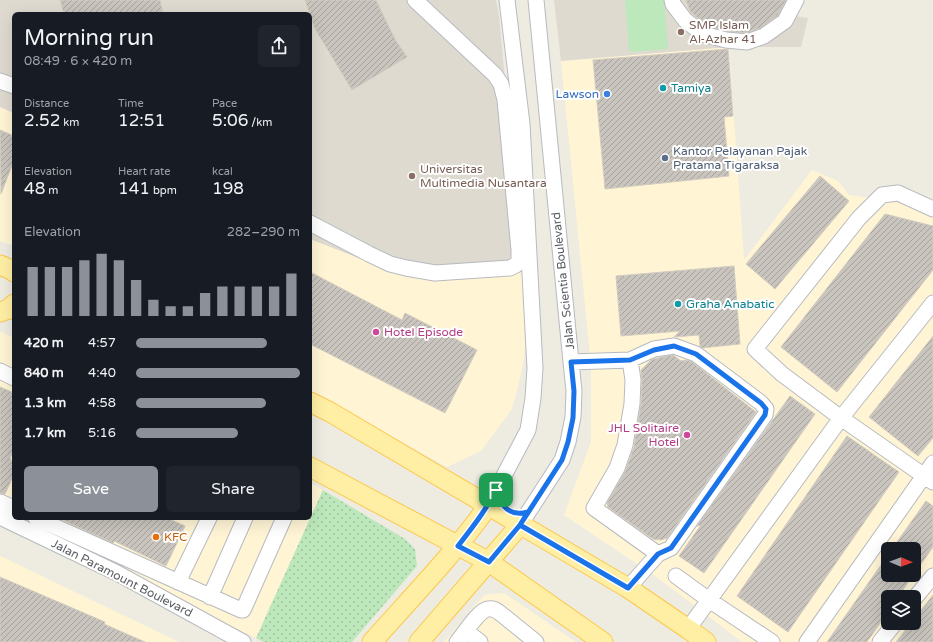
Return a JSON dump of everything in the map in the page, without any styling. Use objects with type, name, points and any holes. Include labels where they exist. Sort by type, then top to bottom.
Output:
[{"type":"main road","points":[[0,256],[12,261]]},
{"type":"main road","points":[[0,265],[12,270]]},
{"type":"main road","points":[[0,312],[9,309],[12,306]]},
{"type":"main road","points":[[0,317],[12,322]]},
{"type":"main road","points":[[312,403],[492,498],[524,518],[706,642]]},
{"type":"main road","points":[[312,468],[489,562],[603,642]]},
{"type":"main road","points":[[372,642],[458,546],[476,523],[492,498]]},
{"type":"main road","name":"Jalan Scientia Boulevard","points":[[489,562],[524,518]]},
{"type":"main road","points":[[419,642],[489,562]]},
{"type":"street","points":[[312,224],[390,264],[420,271],[436,273],[510,268],[516,265],[519,261],[507,124],[501,84],[495,75],[415,0]]},
{"type":"street","points":[[492,498],[528,430],[533,398],[535,368],[522,124],[507,0]]},
{"type":"street","name":"Jalan Scientia Boulevard","points":[[524,518],[562,460],[568,442],[573,418],[574,391],[536,0]]},
{"type":"street","points":[[672,0],[673,4],[685,20],[703,34],[726,40],[747,42],[764,36],[785,21],[796,0]]},
{"type":"street","points":[[0,81],[12,85]]},
{"type":"street","points":[[807,642],[930,473],[841,418],[782,374],[755,349],[859,218],[882,195],[898,193],[933,209]]},
{"type":"street","points":[[688,629],[841,418],[933,303]]},
{"type":"street","points":[[571,362],[630,360],[654,350],[674,346],[696,354],[761,403],[766,409],[765,415],[671,548],[658,554],[628,588]]},
{"type":"street","points":[[630,360],[632,404],[625,445],[617,468],[594,508],[658,554]]},
{"type":"street","points":[[0,371],[12,377]]},
{"type":"street","name":"Jalan Paramount Boulevard","points":[[30,520],[117,573],[243,642]]},
{"type":"street","points":[[40,520],[243,610],[283,520]]},
{"type":"street","points":[[178,582],[208,520]]},
{"type":"street","points":[[210,596],[244,520]]},
{"type":"street","points":[[676,576],[772,642]]},
{"type":"street","points":[[921,591],[933,576]]},
{"type":"street","points":[[480,642],[462,636],[480,613],[486,609],[493,609],[500,613],[536,642]]},
{"type":"street","points":[[880,642],[889,630]]},
{"type":"shaded area","name":"Universitas Multimedia Nusantara","points":[[0,0],[496,0],[499,16],[523,272],[418,277],[374,264],[312,240],[312,12],[12,12],[12,112],[0,107]]},
{"type":"shaded area","name":"SMP Islam Al-Azhar 41","points":[[554,0],[799,0],[795,16],[808,18],[801,47],[729,47],[561,61]]},
{"type":"shaded area","points":[[729,47],[744,260],[812,170],[838,181],[849,195],[933,206],[933,642],[742,642],[658,578],[564,515],[591,442],[591,366],[561,61]]},
{"type":"shaded area","points":[[0,107],[12,112],[12,245],[0,241]]},
{"type":"shaded area","points":[[312,240],[374,264],[418,277],[523,272],[528,328],[522,370],[512,409],[481,451],[447,467],[312,393]]},
{"type":"shaded area","points":[[0,331],[12,337],[12,520],[309,520],[256,638],[0,519]]},
{"type":"shaded area","points":[[312,484],[323,490],[312,514]]},
{"type":"shaded area","points":[[0,556],[179,642],[49,642],[0,618]]},
{"type":"shaded area","points":[[504,593],[576,642],[444,642],[484,595]]},
{"type":"green space","points":[[625,0],[664,0],[668,49],[629,52]]},
{"type":"green space","points":[[323,490],[405,539],[415,549],[417,566],[352,642],[264,642],[256,638],[309,520],[312,520],[312,514]]},
{"type":"building","points":[[60,0],[160,0],[163,12],[63,12]]},
{"type":"building","points":[[305,0],[376,0],[396,41],[407,57],[352,90],[314,27],[312,12],[309,12]]},
{"type":"building","points":[[686,0],[786,0],[778,15],[760,28],[746,33],[728,31],[707,26],[690,11]]},
{"type":"building","points":[[728,49],[733,116],[724,117],[729,176],[605,189],[593,60]]},
{"type":"building","points":[[0,130],[12,135],[12,165],[1,194]]},
{"type":"building","points":[[820,176],[849,201],[775,289],[746,264]]},
{"type":"building","points":[[885,214],[933,226],[933,270],[837,392],[781,347]]},
{"type":"building","name":"Graha Anabatic","points":[[734,266],[740,344],[702,348],[700,346],[699,335],[674,337],[680,331],[621,336],[616,276]]},
{"type":"building","name":"Hotel Episode","points":[[312,273],[402,320],[405,313],[477,350],[445,413],[312,345]]},
{"type":"building","points":[[933,336],[933,438],[918,456],[869,417]]},
{"type":"building","name":"JHL Solitaire Hotel","points":[[673,355],[681,361],[686,360],[692,362],[756,412],[667,538],[661,540],[653,539],[608,507],[607,503],[625,472],[634,447],[641,404],[641,370],[651,360]]},
{"type":"building","points":[[0,387],[12,392],[12,454],[10,458],[12,462],[12,478],[5,494],[0,493]]},
{"type":"building","points":[[790,396],[815,414],[704,573],[679,556],[701,525],[697,526]]},
{"type":"building","points":[[847,436],[899,472],[788,632],[737,596]]},
{"type":"building","points":[[926,501],[933,506],[933,547],[921,564],[921,542],[897,542]]},
{"type":"building","points":[[63,520],[172,520],[185,526],[166,566],[114,541],[113,543]]},
{"type":"building","points":[[881,565],[881,582],[908,582],[903,590],[881,590],[881,622],[867,642],[827,642]]},
{"type":"building","points":[[0,577],[105,622],[104,624],[145,642],[0,642]]},
{"type":"building","points":[[933,595],[933,642],[896,642],[905,630],[921,630],[921,610]]},
{"type":"place","name":"SMP Islam Al-Azhar 41","points":[[681,32]]},
{"type":"place","name":"Tamiya","points":[[663,88]]},
{"type":"place","name":"Lawson","points":[[607,94]]},
{"type":"place","name":"Kantor Pelayanan Pajak Pratama Tigaraksa","points":[[665,158]]},
{"type":"place","name":"Universitas Multimedia Nusantara","points":[[412,176]]},
{"type":"place","name":"Graha Anabatic","points":[[678,304]]},
{"type":"place","name":"Hotel Episode","points":[[376,332]]},
{"type":"place","name":"JHL Solitaire Hotel","points":[[687,435]]},
{"type":"place","name":"KFC","points":[[156,537]]},
{"type":"route","points":[[496,490],[488,506],[458,546],[489,562],[520,525],[562,460],[568,442],[573,418],[574,391],[571,362],[630,360],[654,350],[674,346],[696,354],[761,403],[766,409],[765,415],[671,548],[658,554],[628,588],[520,525],[528,512],[518,513],[509,511],[499,500],[496,490]]}]
